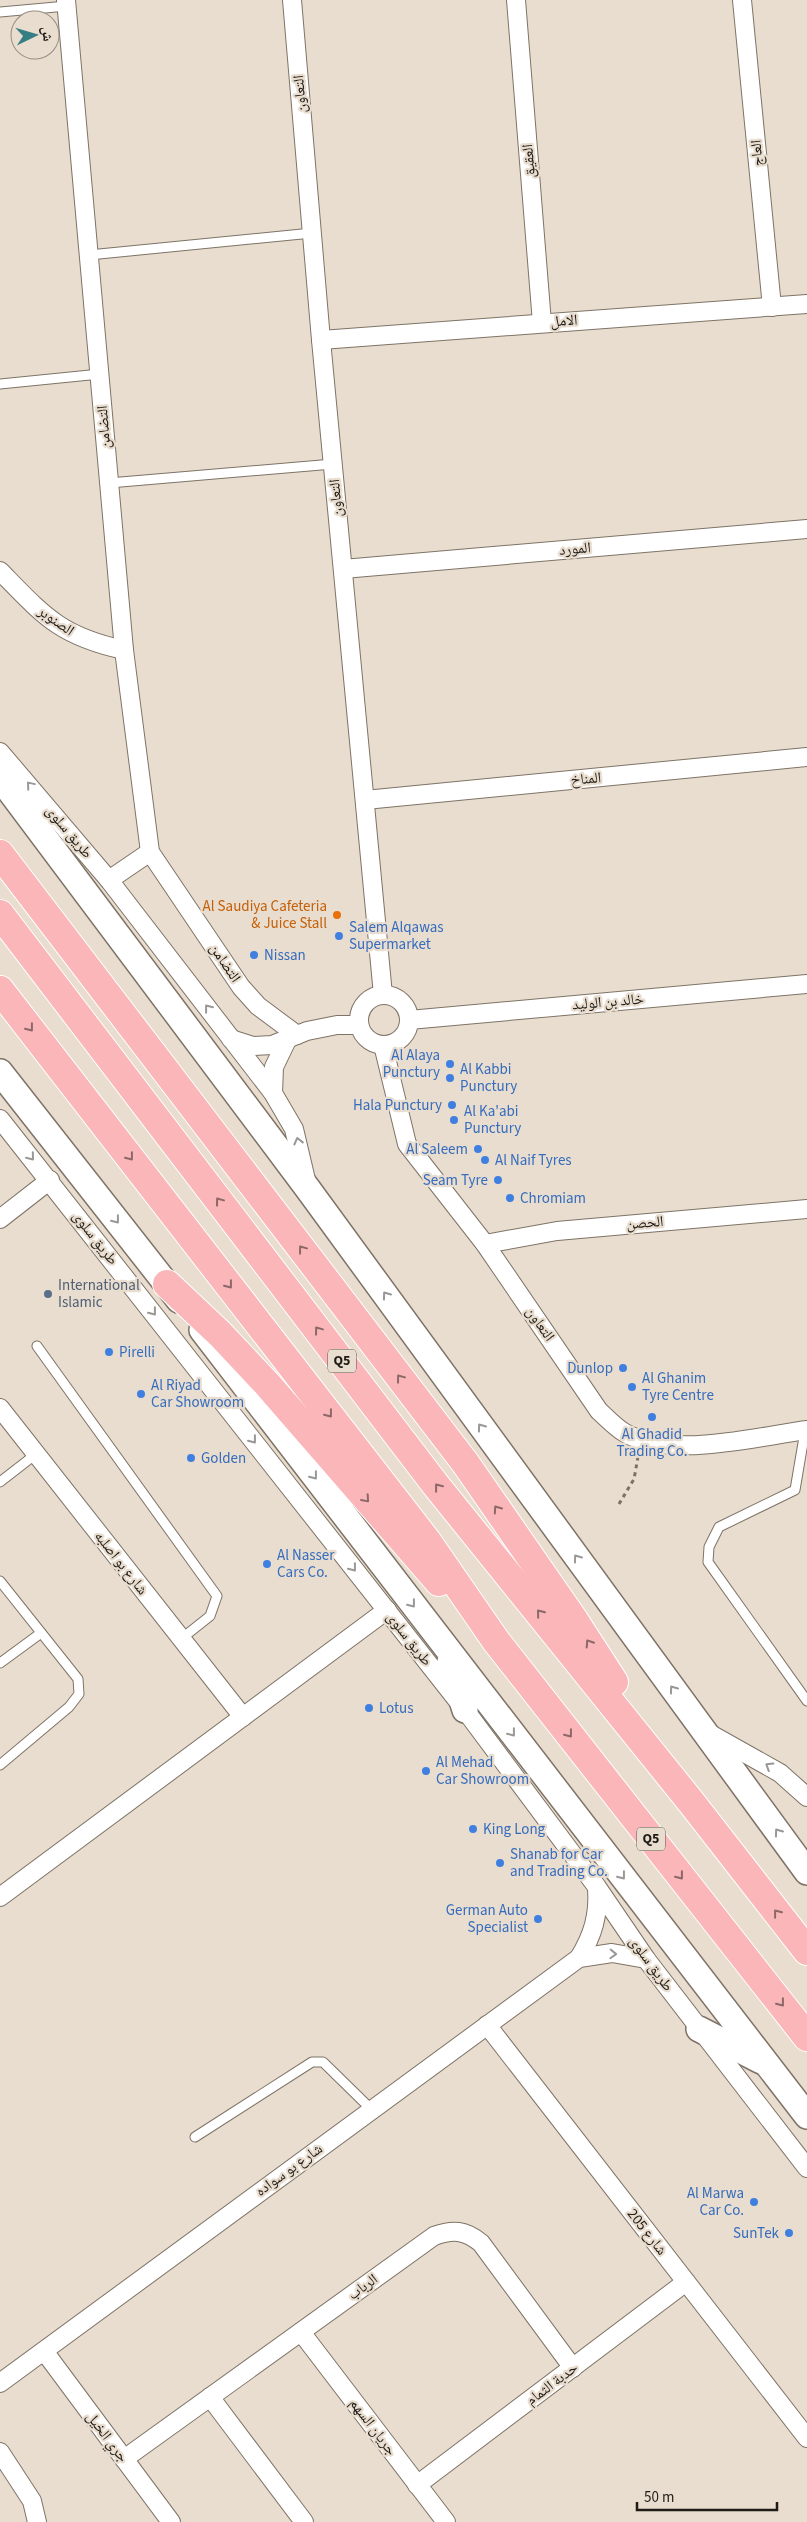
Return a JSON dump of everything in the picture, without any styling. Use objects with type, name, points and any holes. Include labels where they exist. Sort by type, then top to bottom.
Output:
[{"type":"highway","points":[[0,854],[466,1464],[574,1620],[691,1802]]},
{"type":"highway","name":"Q5","points":[[0,914],[436,1484],[691,1802],[807,1951]]},
{"type":"highway","name":"Q5","points":[[0,990],[427,1541],[496,1641],[807,2037]]},
{"type":"highway","points":[[167,1284],[220,1334],[267,1384],[412,1552],[496,1641]]},
{"type":"main road","name":"طريق سلوى","points":[[0,778],[308,1189],[807,1872]]},
{"type":"main road","name":"طريق سلوى","points":[[0,1072],[167,1284],[807,2116]]},
{"type":"main road","points":[[445,1647],[465,1710]]},
{"type":"main road","points":[[699,2029],[768,2065]]},
{"type":"street","name":"التعاون","points":[[292,0],[321,340],[383,995]]},
{"type":"street","name":"العقيق","points":[[516,0],[542,323]]},
{"type":"street","name":"العاج","points":[[742,0],[772,307]]},
{"type":"street","name":"التضامن","points":[[67,3],[124,650],[150,852],[241,987],[292,1038]]},
{"type":"street","name":"الامل","points":[[321,340],[807,304]]},
{"type":"street","name":"المورد","points":[[343,569],[807,529]]},
{"type":"street","name":"الصنوبر","points":[[0,571],[42,615],[62,629],[102,645],[124,650]]},
{"type":"street","name":"طريق سلوى","points":[[0,752],[109,880],[273,1093],[294,1129],[308,1189]]},
{"type":"street","name":"المناخ","points":[[365,800],[807,757]]},
{"type":"street","points":[[109,880],[150,852]]},
{"type":"street","name":"خالد بن الوليد","points":[[409,1020],[807,984]]},
{"type":"street","points":[[383,995],[396,998],[403,1004],[409,1020],[406,1032],[402,1038],[391,1044],[383,1045],[374,1043],[366,1038],[359,1025],[359,1016],[364,1004],[371,999],[383,995]]},
{"type":"street","points":[[232,1039],[253,1046],[272,1045],[320,1028],[359,1025]]},
{"type":"street","points":[[273,1093],[274,1066],[292,1038]]},
{"type":"street","name":"التعاون","points":[[383,1045],[407,1144],[484,1244],[599,1411],[613,1425],[642,1440],[662,1445],[698,1445],[806,1430]]},
{"type":"street","name":"طريق سلوى","points":[[0,1119],[50,1180],[465,1710],[597,1887],[646,1959],[807,2168]]},
{"type":"street","points":[[0,1219],[50,1180]]},
{"type":"street","name":"الحصن","points":[[484,1244],[557,1230],[807,1209]]},
{"type":"street","name":"شارع بو اصلبه","points":[[0,1408],[242,1717]]},
{"type":"street","points":[[0,1897],[387,1610]]},
{"type":"street","name":"طريق سلوى","points":[[701,1729],[780,1773],[807,1797]]},
{"type":"street","name":"شارع بو سواده","points":[[0,2384],[371,2109],[579,1958],[589,1942],[596,1924],[598,1906],[597,1887]]},
{"type":"street","name":"شارع بو سواده","points":[[579,1958],[612,1954],[646,1959]]},
{"type":"street","name":"شارع 205","points":[[487,2025],[807,2438]]},
{"type":"street","name":"الرباب","points":[[124,2459],[434,2236],[447,2231],[460,2230],[472,2236],[481,2244],[573,2368]]},
{"type":"street","name":"حدبة الثمام","points":[[417,2485],[686,2282]]},
{"type":"street","name":"جريان السهم","points":[[301,2332],[446,2522]]},
{"type":"street","name":"جري الخيل","points":[[44,2351],[171,2522]]},
{"type":"street","points":[[210,2397],[304,2522]]},
{"type":"street","points":[[0,2452],[32,2501],[37,2522]]},
{"type":"lane","points":[[0,12],[67,3]]},
{"type":"lane","points":[[89,256],[312,233]]},
{"type":"lane","points":[[0,384],[100,374]]},
{"type":"lane","points":[[109,484],[333,464]]},
{"type":"lane","points":[[36,1346],[217,1596],[210,1616],[181,1639]]},
{"type":"lane","points":[[806,1430],[795,1490],[719,1527],[709,1547],[708,1562],[807,1701]]},
{"type":"lane","points":[[0,1482],[36,1454]]},
{"type":"lane","points":[[0,1581],[78,1679],[79,1694],[69,1707],[0,1765]]},
{"type":"lane","points":[[0,1663],[41,1633]]},
{"type":"lane","points":[[195,2137],[312,2062],[323,2062],[371,2109]]},
{"type":"path","points":[[620,1504],[634,1479],[642,1440]]},
{"type":"place","name":"Al Saudiya Cafeteria & Juice Stall","points":[[337,915]]},
{"type":"place","name":"Salem Alqawas Supermarket","points":[[339,936]]},
{"type":"place","name":"Nissan","points":[[254,955]]},
{"type":"place","name":"Al Alaya Punctury","points":[[450,1064]]},
{"type":"place","name":"Al Kabbi Punctury","points":[[450,1078]]},
{"type":"place","name":"Hala Punctury","points":[[452,1105]]},
{"type":"place","name":"Al Ka'abi Punctury","points":[[454,1120]]},
{"type":"place","name":"Al Saleem","points":[[478,1149]]},
{"type":"place","name":"Al Naif Tyres","points":[[485,1160]]},
{"type":"place","name":"Seam Tyre","points":[[498,1180]]},
{"type":"place","name":"Chromiam","points":[[510,1198]]},
{"type":"place","name":"International Islamic","points":[[48,1294]]},
{"type":"place","name":"Pirelli","points":[[109,1352]]},
{"type":"place","name":"Dunlop","points":[[623,1368]]},
{"type":"place","name":"Al Ghanim Tyre Centre","points":[[632,1387]]},
{"type":"place","name":"Al Riyad Car Showroom","points":[[141,1394]]},
{"type":"place","name":"Al Ghadid Trading Co.","points":[[652,1417]]},
{"type":"place","name":"Golden","points":[[191,1458]]},
{"type":"place","name":"Al Nasser Cars Co.","points":[[267,1564]]},
{"type":"place","name":"Lotus","points":[[369,1708]]},
{"type":"place","name":"Al Mehad Car Showroom","points":[[426,1771]]},
{"type":"place","name":"King Long","points":[[473,1829]]},
{"type":"place","name":"Shanab for Car and Trading Co.","points":[[500,1863]]},
{"type":"place","name":"German Auto Specialist","points":[[538,1919]]},
{"type":"place","name":"Al Marwa Car Co.","points":[[754,2202]]},
{"type":"place","name":"SunTek","points":[[789,2233]]}]
